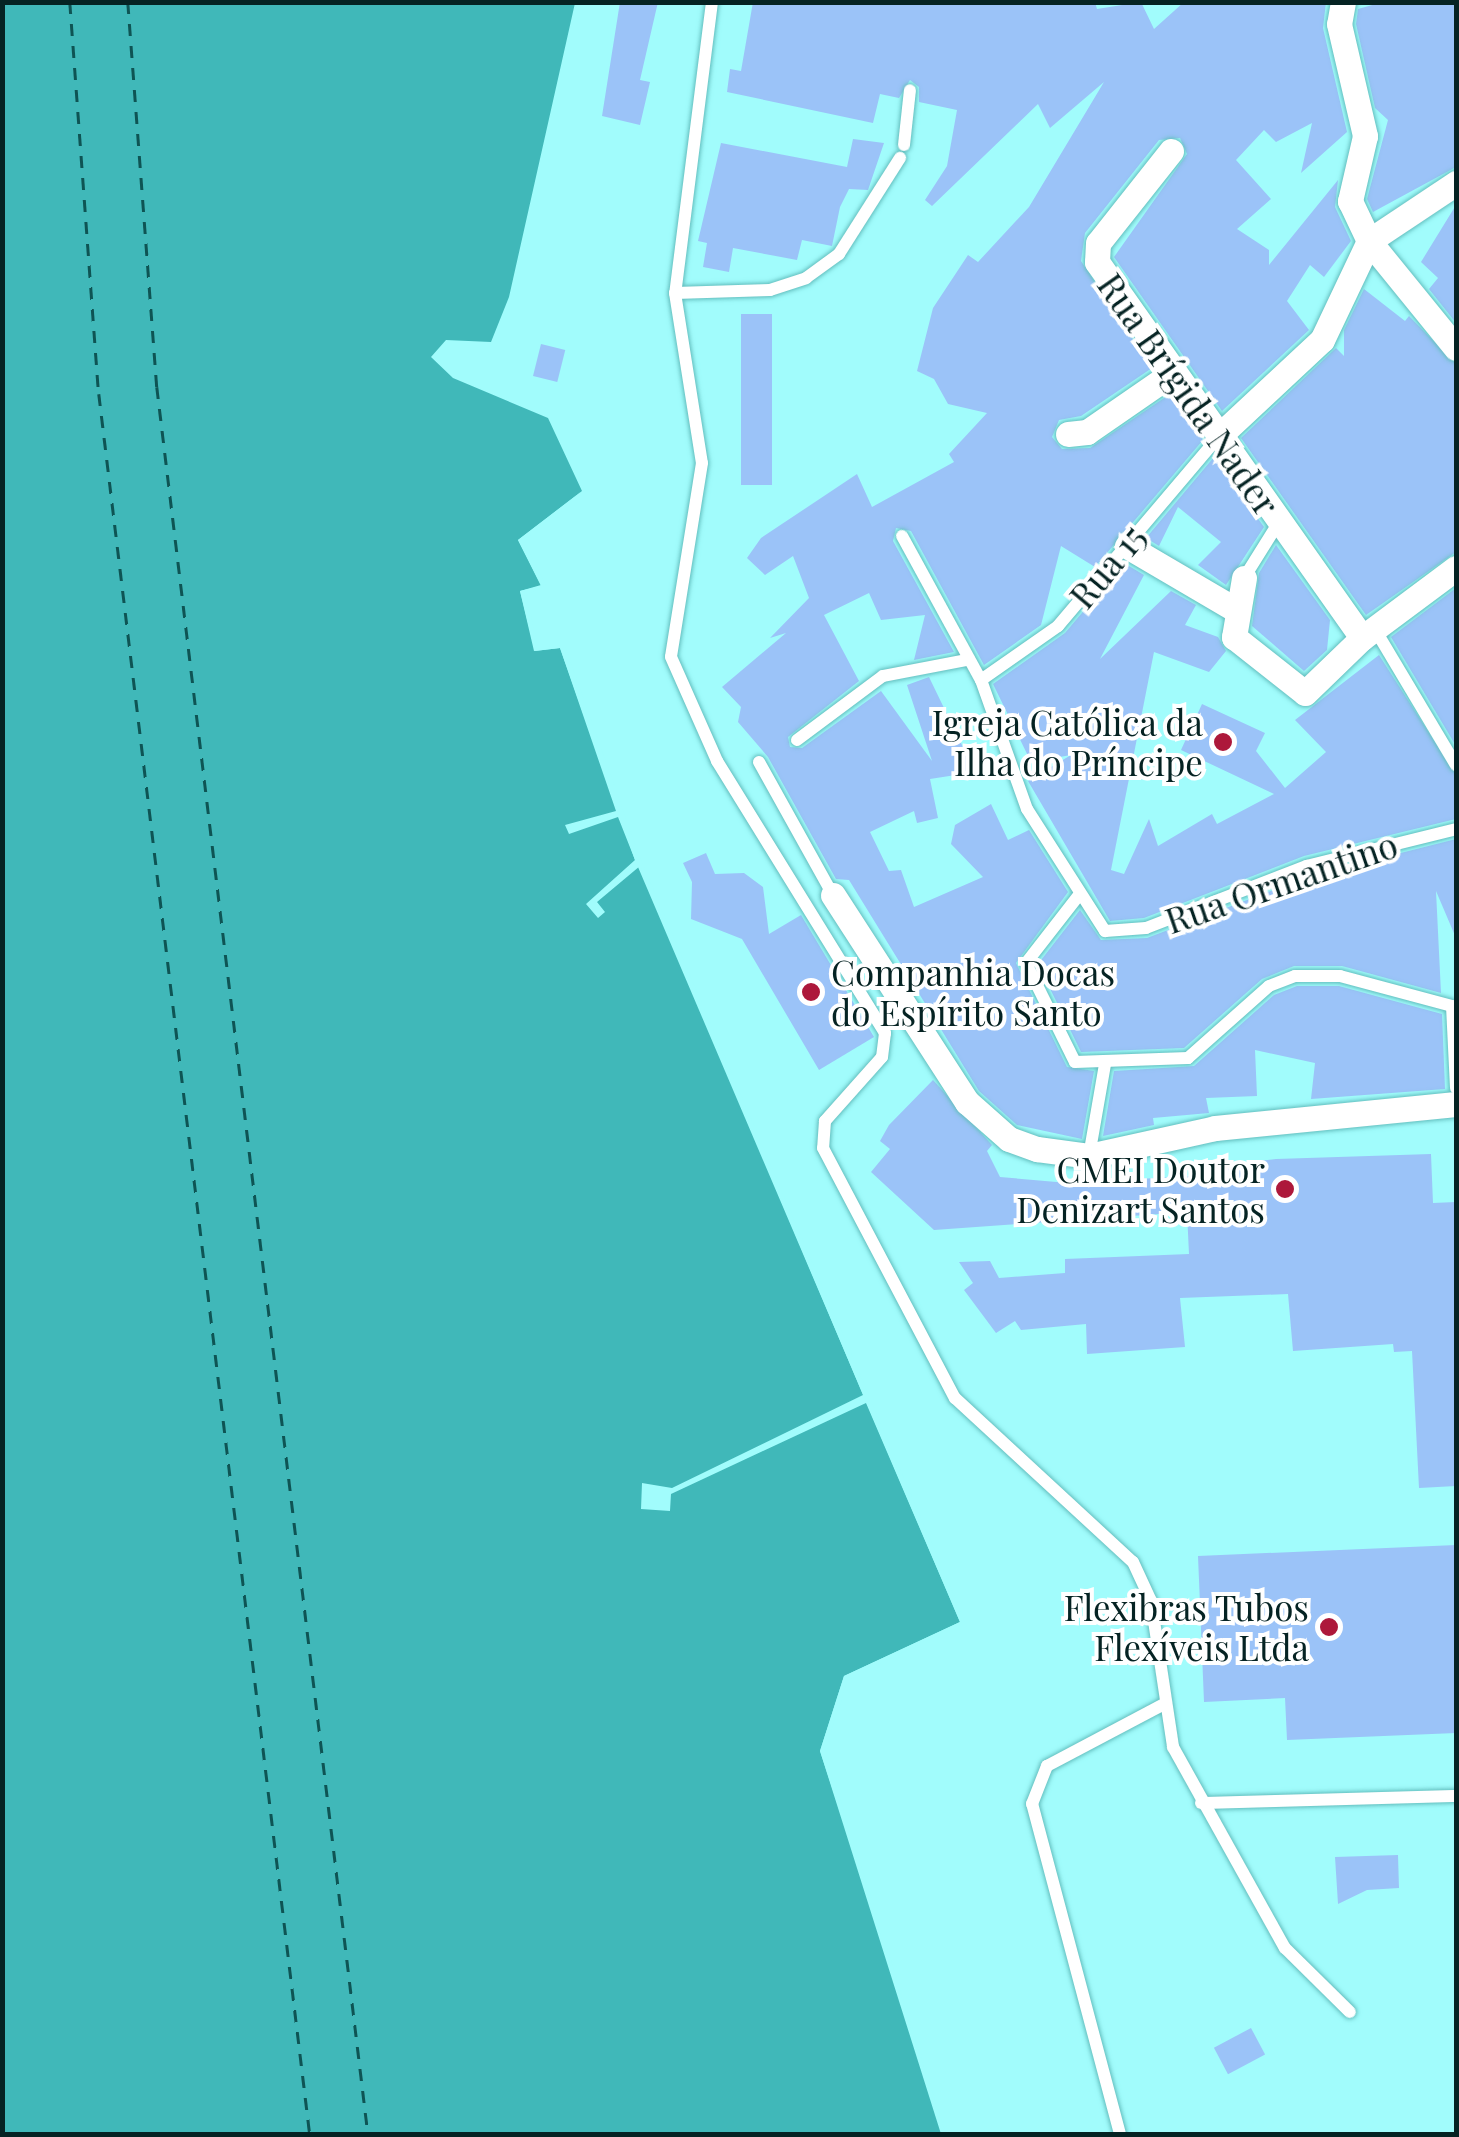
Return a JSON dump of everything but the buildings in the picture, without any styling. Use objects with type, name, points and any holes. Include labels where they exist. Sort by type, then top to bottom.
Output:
[{"type":"street","points":[[1343,2],[1338,24],[1365,136],[1350,201],[1369,241],[1456,348]]},
{"type":"street","name":"Rua Brígida Nader","points":[[1171,151],[1095,252],[1279,522],[1369,634]]},
{"type":"street","points":[[1220,436],[1322,340],[1369,241],[1456,183]]},
{"type":"street","points":[[1068,434],[1087,432],[1174,372]]},
{"type":"street","points":[[1128,546],[1236,610]]},
{"type":"street","points":[[1244,578],[1232,627],[1242,650],[1305,693],[1369,634],[1456,568]]},
{"type":"street","points":[[833,895],[984,1122],[1037,1150],[1090,1156],[1214,1128],[1456,1104]]},
{"type":"lane","points":[[712,2],[675,294],[702,463],[671,657],[717,761],[887,1046],[825,1121],[823,1148],[955,1398],[1133,1562],[1151,1602],[1162,1705],[1201,1803],[1285,1948],[1350,2012]]},
{"type":"lane","points":[[675,294],[770,290],[806,278],[840,254],[902,152],[910,90]]},
{"type":"lane","name":"Rua 15","points":[[981,680],[1050,634],[1220,436]]},
{"type":"lane","points":[[1244,578],[1279,522]]},
{"type":"lane","points":[[902,536],[966,660],[981,680],[1015,785],[1079,895],[1026,963],[1075,1062],[1105,1064],[1188,1058],[1251,996],[1295,976],[1361,977],[1452,1006],[1456,1088]]},
{"type":"lane","name":"Rua Brígida Nader","points":[[1369,634],[1456,765]]},
{"type":"lane","points":[[797,740],[883,676],[966,660]]},
{"type":"lane","points":[[759,762],[833,895]]},
{"type":"lane","name":"Rua Ormantino","points":[[1079,895],[1105,931],[1146,928],[1307,866],[1456,830]]},
{"type":"lane","points":[[1090,1156],[1105,1064]]},
{"type":"lane","points":[[1120,2134],[1032,1804],[1046,1766],[1162,1705]]},
{"type":"lane","points":[[1201,1803],[1456,1796]]},
{"type":"water","points":[[3,3],[575,3],[509,297],[491,342],[446,340],[431,357],[453,378],[548,418],[582,491],[518,540],[541,586],[520,591],[535,651],[560,648],[635,860],[960,1622],[844,1676],[820,1751],[941,2134],[3,2134]]},
{"type":"pier","points":[[582,491],[524,541],[546,585],[526,595],[538,646],[565,646],[640,858],[965,1621],[848,1680],[825,1751],[946,2134],[820,1751],[844,1676],[960,1622],[866,1403],[671,1494],[670,1511],[641,1509],[642,1483],[672,1488],[863,1395],[640,866],[597,902],[605,912],[598,918],[586,904],[635,860],[618,817],[569,834],[565,825],[616,811],[560,648],[534,651],[520,591],[541,585],[518,540]]},
{"type":"ferry route","points":[[70,2],[99,394],[310,2134]]},
{"type":"ferry route","points":[[128,2],[157,387],[368,2134]]},
{"type":"place","name":"Igreja Católica da Ilha do Príncipe","points":[[1223,742]]},
{"type":"place","name":"Companhia Docas do Espírito Santo","points":[[811,992]]},
{"type":"place","name":"CMEI Doutor Denizart Santos","points":[[1285,1189]]},
{"type":"place","name":"Flexibras Tubos Flexíveis Ltda","points":[[1329,1627]]}]
